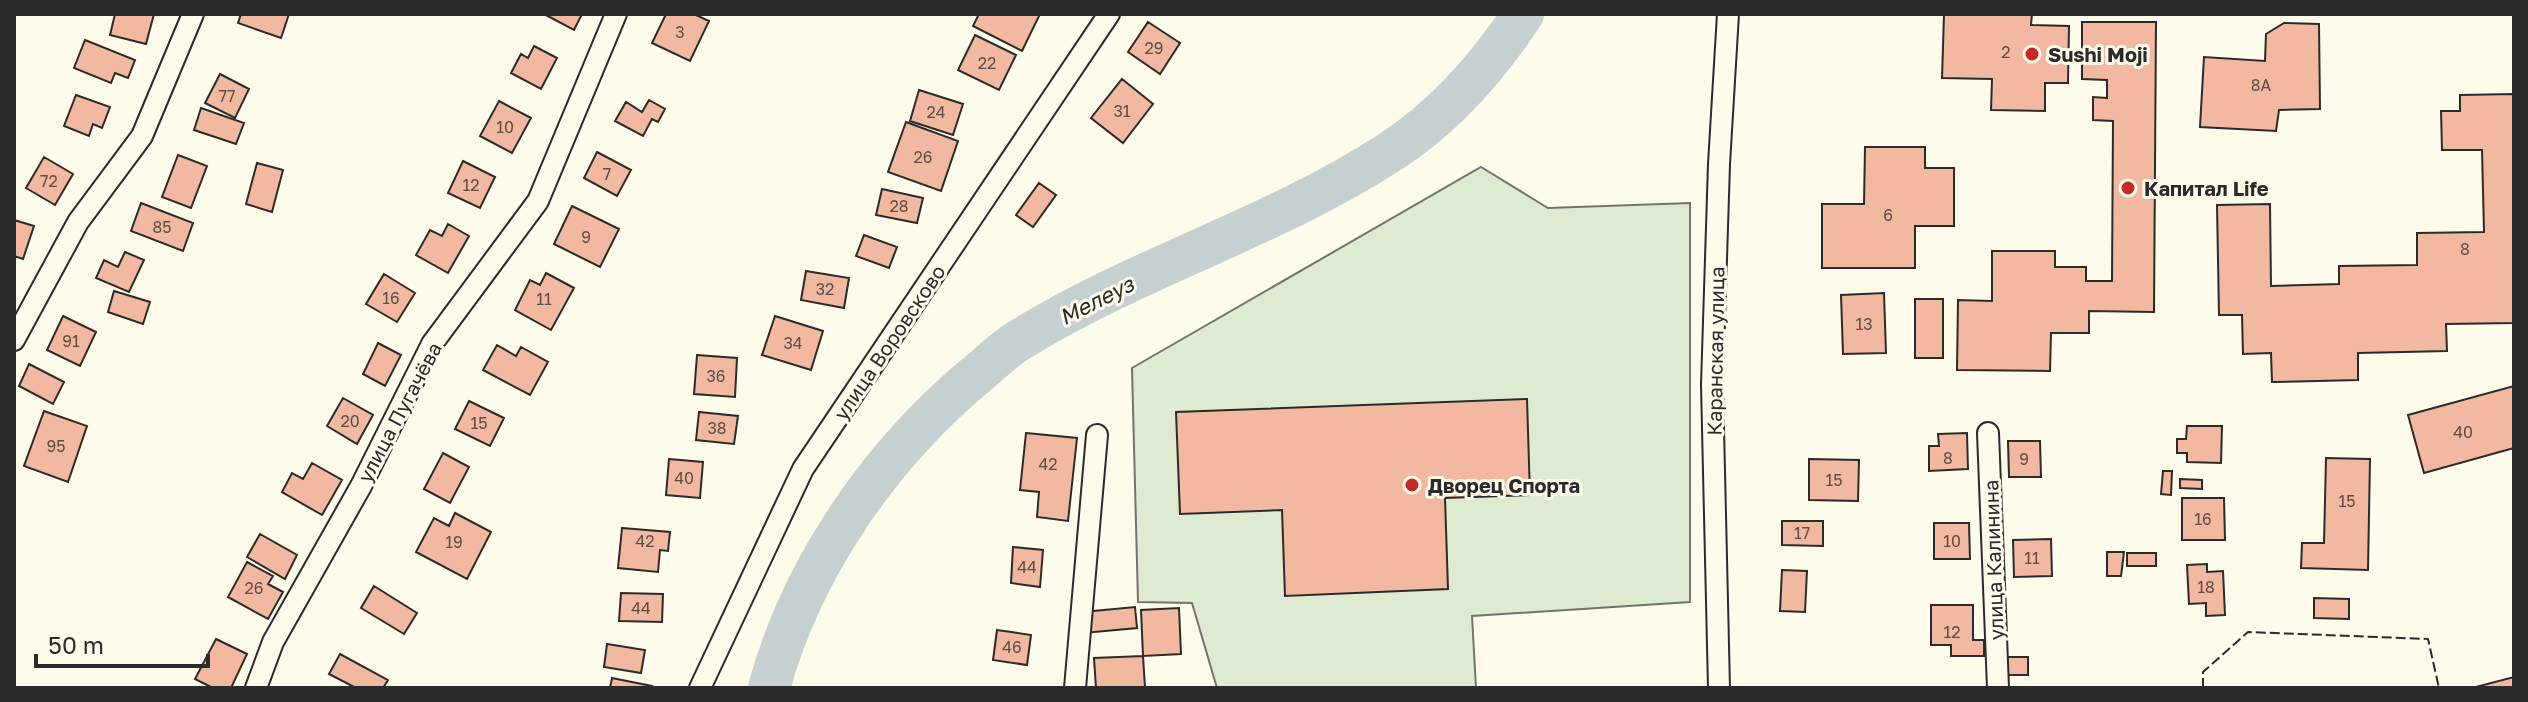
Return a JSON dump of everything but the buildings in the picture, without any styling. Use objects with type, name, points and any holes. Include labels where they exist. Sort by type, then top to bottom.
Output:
[{"type":"street","points":[[14,340],[78,222],[142,136],[193,14]]},
{"type":"street","name":"улица Пугачёва","points":[[256,688],[273,642],[361,486],[432,344],[538,201],[616,14]]},
{"type":"street","name":"улица Воровсково","points":[[700,688],[803,469],[1109,14]]},
{"type":"street","name":"Каранская улица","points":[[1719,688],[1712,385],[1719,164],[1728,14]]},
{"type":"street","name":"улица Калинина","points":[[1988,433],[1998,688]]},
{"type":"street","points":[[1075,688],[1097,435]]},
{"type":"green space","name":"Дворец Спорта","points":[[1481,167],[1548,208],[1690,203],[1690,602],[1472,616],[1476,688],[1217,688],[1192,603],[1138,602],[1132,368]]},
{"type":"waterway","name":"Мелеуз","points":[[769,688],[783,643],[802,599],[849,516],[877,477],[941,406],[1012,345],[1063,315],[1299,203],[1390,152],[1429,123],[1464,90],[1523,14]]},
{"type":"fence","points":[[2203,688],[2203,672],[2248,632],[2428,639],[2439,688]]},
{"type":"place","name":"Sushi Moji","points":[[2032,54]]},
{"type":"place","name":"Капитал Life","points":[[2128,188]]},
{"type":"place","name":"Дворец Спорта","points":[[1412,485]]}]
